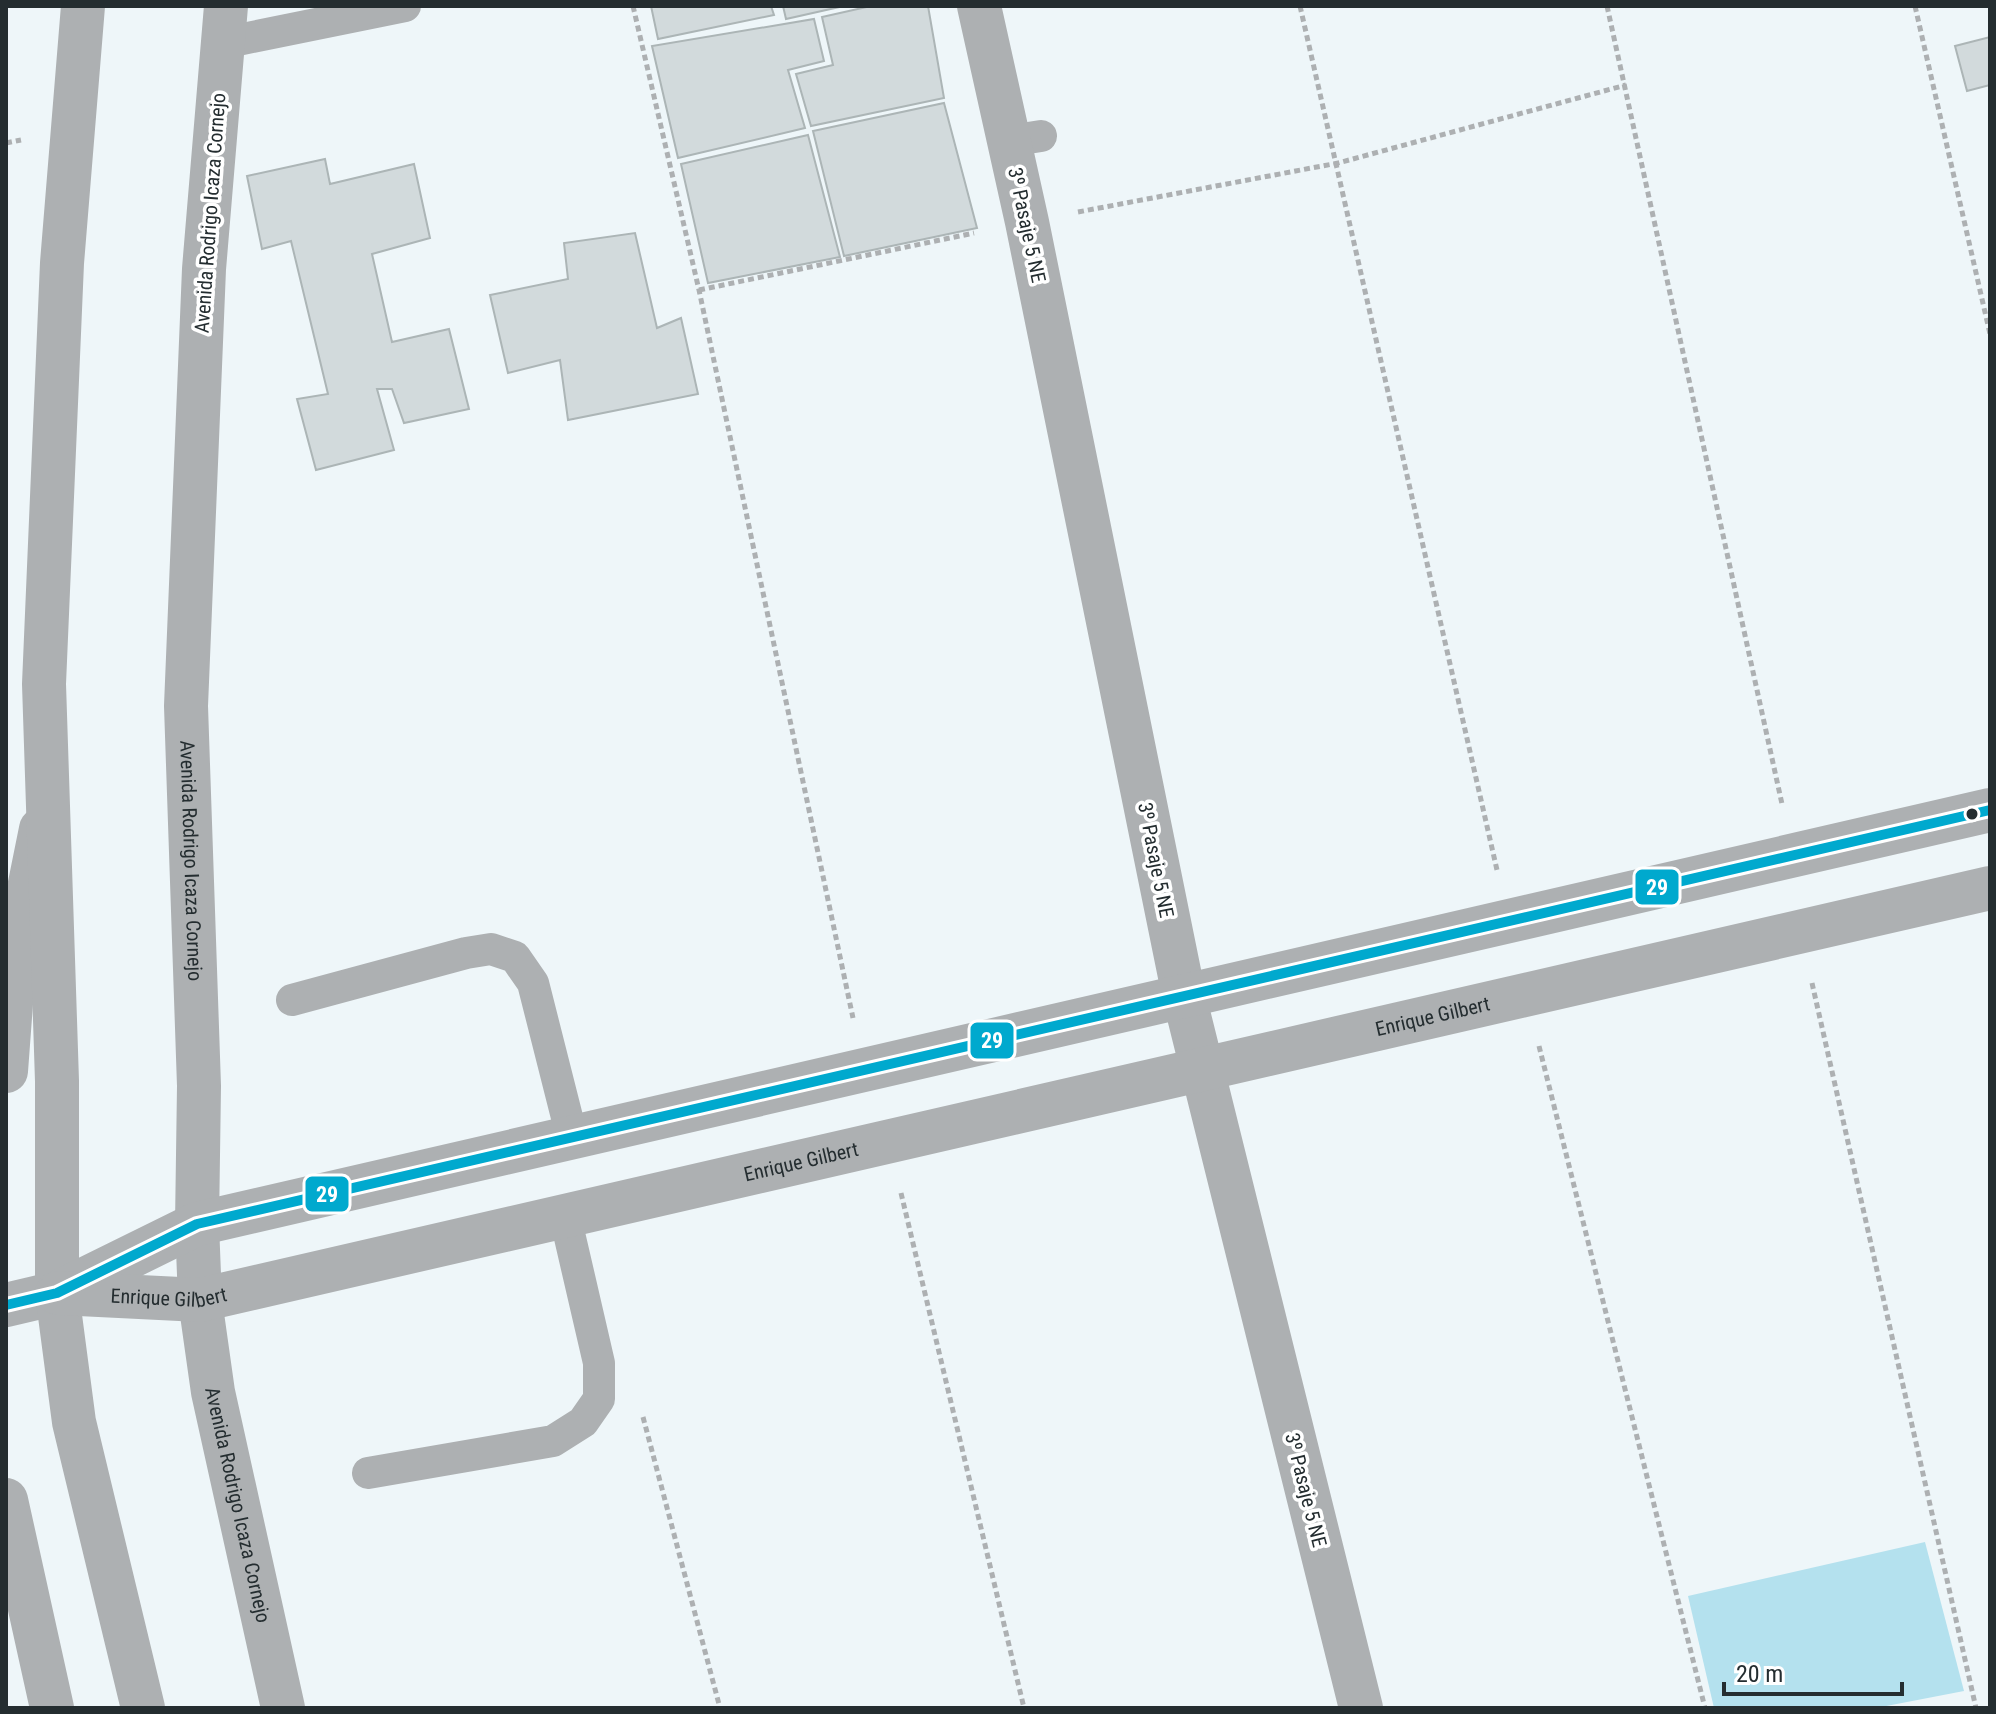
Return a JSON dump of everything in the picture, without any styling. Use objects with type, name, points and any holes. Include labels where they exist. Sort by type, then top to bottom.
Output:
[{"type":"street","points":[[83,6],[61,278],[44,684],[57,1081],[57,1293],[74,1422],[143,1708]]},
{"type":"street","name":"3º Pasaje 5 NE","points":[[979,6],[1025,138],[1027,222],[1184,996],[1361,1708]]},
{"type":"street","name":"Avenida Rodrigo Icaza Cornejo","points":[[224,24],[204,269],[186,706],[199,1086],[197,1224],[200,1300],[213,1392],[283,1708]]},
{"type":"street","points":[[6,1071],[14,963],[47,800]]},
{"type":"street","name":"Enrique Gilbert","points":[[57,1293],[197,1224],[1990,810]]},
{"type":"street","name":"Enrique Gilbert","points":[[57,1293],[200,1300],[1990,888]]},
{"type":"street","points":[[6,1305],[57,1293]]},
{"type":"street","points":[[6,1500],[52,1708]]},
{"type":"lane","points":[[224,24],[405,6]]},
{"type":"lane","points":[[292,1000],[466,953],[491,949],[515,957],[533,983],[572,1137]]},
{"type":"lane","points":[[368,1473],[553,1441],[583,1422],[599,1399],[599,1363],[565,1216]]},
{"type":"path","points":[[633,6],[699,290],[864,1070]]},
{"type":"path","points":[[1300,6],[1509,921]]},
{"type":"path","points":[[1607,6],[1793,856]]},
{"type":"path","points":[[1915,6],[1990,334]]},
{"type":"path","points":[[699,290],[1027,222],[1338,163],[1626,85]]},
{"type":"path","points":[[1801,931],[1976,1708]]},
{"type":"path","points":[[1526,994],[1705,1708]]},
{"type":"path","points":[[889,1142],[1024,1708]]},
{"type":"path","points":[[640,1407],[720,1708]]},
{"type":"shaded area","points":[[1925,1542],[1964,1691],[1876,1708],[1714,1708],[1688,1596]]},
{"type":"building","points":[[651,6],[771,6],[774,15],[658,39]]},
{"type":"building","points":[[783,6],[844,6],[786,19]]},
{"type":"building","points":[[871,6],[928,6],[944,98],[811,126],[796,74],[833,65],[822,17]]},
{"type":"building","points":[[814,19],[824,61],[788,70],[805,128],[678,158],[652,46]]},
{"type":"building","points":[[1990,37],[1990,85],[1967,91],[1955,46]]},
{"type":"building","points":[[944,103],[977,228],[844,256],[813,131]]},
{"type":"building","points":[[808,135],[840,257],[708,283],[681,164]]},
{"type":"building","points":[[325,159],[330,184],[414,164],[430,238],[372,254],[392,342],[449,329],[469,409],[404,423],[392,389],[377,389],[394,450],[316,470],[297,399],[328,394],[291,241],[262,249],[247,176]]},
{"type":"building","points":[[635,233],[657,328],[681,318],[698,394],[568,420],[560,360],[508,373],[490,295],[568,279],[564,243]]},
{"type":"transit line","name":"29","points":[[6,1305],[57,1293],[197,1224],[1990,810]]}]
